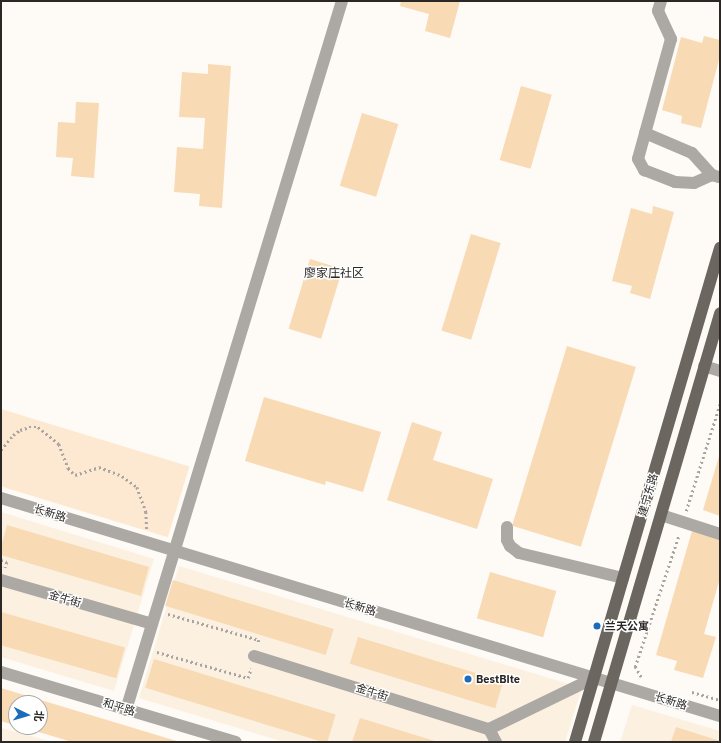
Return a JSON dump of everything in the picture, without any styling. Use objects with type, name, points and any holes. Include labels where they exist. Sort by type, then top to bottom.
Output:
[{"type":"main road","name":"建宁东路","points":[[575,742],[720,248]]},
{"type":"main road","name":"建宁东路","points":[[594,742],[720,313]]},
{"type":"street","points":[[126,710],[342,1]]},
{"type":"street","points":[[645,133],[692,153],[701,160],[716,177],[694,183],[675,182],[644,170],[638,159],[645,133],[671,39],[658,11],[661,1]]},
{"type":"street","points":[[704,366],[720,371]]},
{"type":"street","name":"长新路","points":[[1,498],[148,544],[720,716]]},
{"type":"street","points":[[661,515],[720,534]]},
{"type":"street","points":[[507,527],[507,540],[510,546],[519,553],[623,578]]},
{"type":"street","name":"金牛街","points":[[2,580],[152,624]]},
{"type":"street","name":"金牛街","points":[[254,656],[489,729]]},
{"type":"street","name":"和平路","points":[[1,672],[236,742]]},
{"type":"street","points":[[496,742],[489,729],[594,678]]},
{"type":"path","points":[[648,679],[640,677],[635,667],[720,404]]},
{"type":"path","points":[[1,450],[13,435],[20,430],[29,427],[38,427],[59,444],[68,468],[75,475],[83,474],[90,468],[99,467],[122,476],[137,487],[141,496],[146,512],[148,544]]},
{"type":"path","points":[[145,648],[248,678],[259,640],[156,610]]},
{"type":"path","points":[[691,692],[720,700]]},
{"type":"shaded area","points":[[1,409],[189,467],[168,537],[1,486]]},
{"type":"shaded area","points":[[1,512],[154,559],[114,691],[1,657]]},
{"type":"shaded area","points":[[179,566],[582,688],[565,742],[284,742],[139,698]]},
{"type":"shaded area","points":[[632,705],[720,731],[720,742],[620,742]]},
{"type":"shaded area","points":[[1,728],[8,730],[8,735],[27,735],[53,742],[1,742]]},
{"type":"building","points":[[401,1],[460,1],[450,38],[425,31],[429,14],[400,6]]},
{"type":"building","points":[[704,36],[720,40],[720,56],[701,128],[681,123],[682,116],[662,110],[681,37],[702,43]]},
{"type":"building","points":[[208,64],[231,66],[222,208],[199,206],[200,194],[174,192],[177,147],[203,149],[205,118],[179,117],[182,72],[208,74]]},
{"type":"building","points":[[521,86],[552,95],[531,169],[500,160]]},
{"type":"building","points":[[76,102],[99,103],[94,178],[71,176],[73,158],[56,157],[58,122],[75,123]]},
{"type":"building","points":[[362,113],[398,124],[376,197],[340,186]]},
{"type":"building","points":[[653,206],[674,212],[650,299],[630,293],[632,286],[612,281],[631,208],[652,214]]},
{"type":"building","points":[[471,234],[501,243],[471,340],[441,331]]},
{"type":"building","points":[[310,259],[343,269],[321,339],[289,329]]},
{"type":"building","points":[[567,346],[636,367],[581,547],[512,526]]},
{"type":"building","points":[[264,397],[381,432],[363,492],[326,481],[325,485],[245,461]]},
{"type":"building","points":[[412,422],[442,432],[433,460],[493,479],[477,529],[387,500]]},
{"type":"building","points":[[720,453],[720,516],[703,510]]},
{"type":"building","points":[[7,525],[149,567],[141,596],[1,555],[1,547]]},
{"type":"building","points":[[692,531],[720,539],[720,578],[704,634],[716,637],[703,678],[674,670],[677,661],[656,655]]},
{"type":"building","points":[[490,572],[556,591],[543,637],[477,618]]},
{"type":"building","points":[[173,580],[334,629],[326,655],[165,606]]},
{"type":"building","points":[[1,612],[125,648],[116,678],[1,645]]},
{"type":"building","points":[[358,637],[503,681],[495,708],[350,664]]},
{"type":"building","points":[[154,659],[336,715],[327,742],[323,742],[145,688]]},
{"type":"building","points":[[1,688],[24,695],[8,695],[8,723],[1,721]]},
{"type":"building","points":[[48,702],[180,742],[72,742],[48,735]]},
{"type":"building","points":[[360,718],[438,742],[352,742]]},
{"type":"building","points":[[676,727],[720,741],[720,742],[671,742]]},
{"type":"place","name":"兰天公寓","points":[[597,626]]},
{"type":"place","name":"BestBite","points":[[468,679]]},
{"type":"district","name":"廖家庄社区","points":[[334,273]]}]
